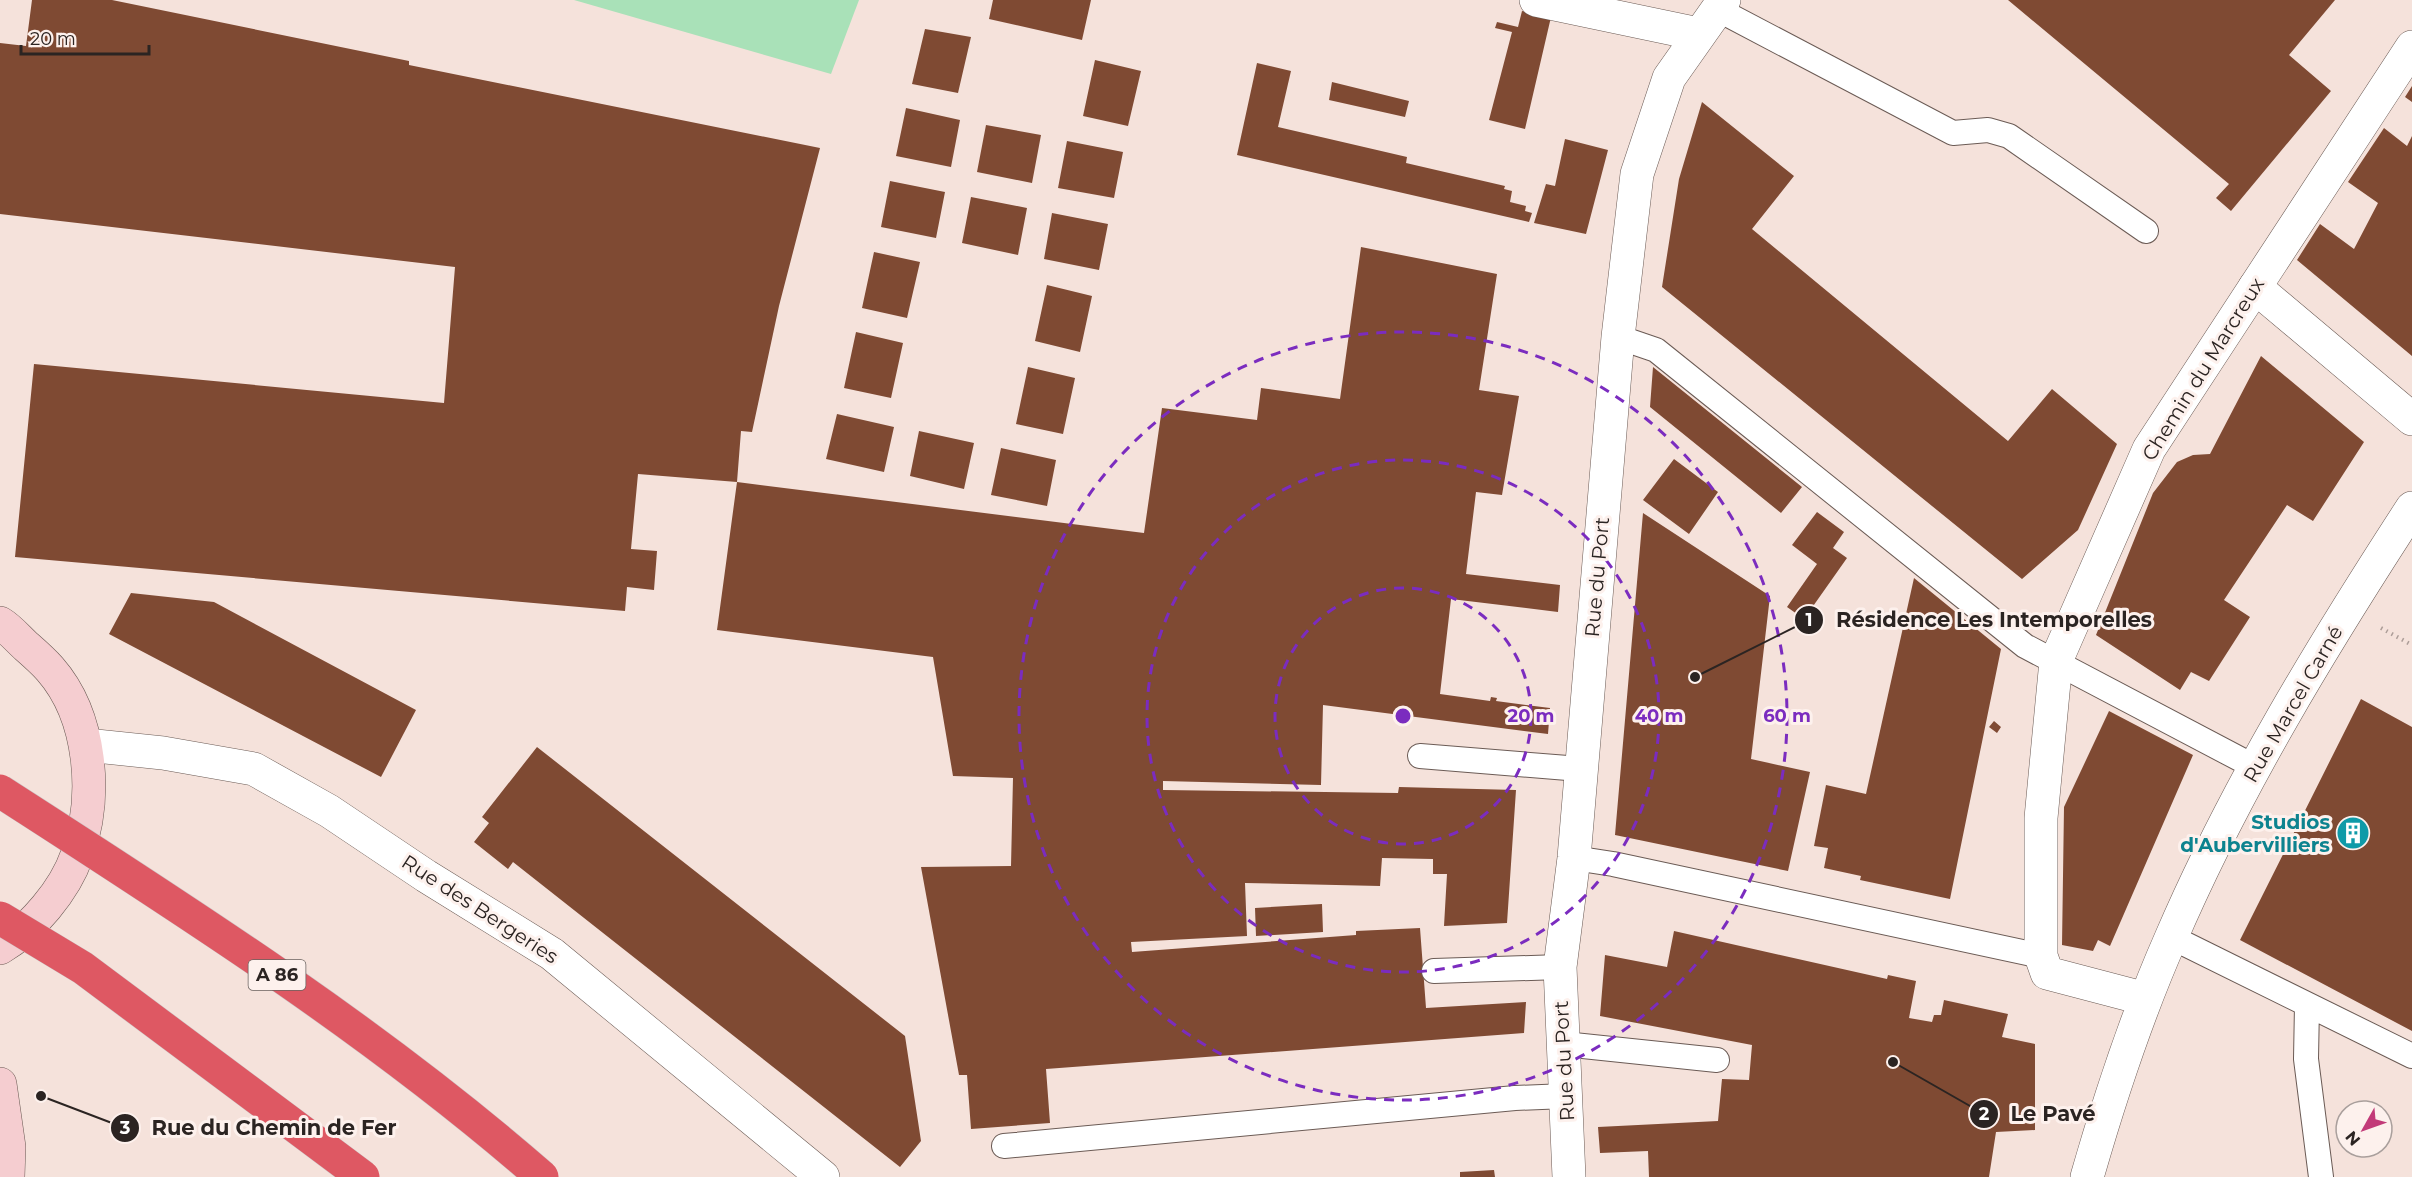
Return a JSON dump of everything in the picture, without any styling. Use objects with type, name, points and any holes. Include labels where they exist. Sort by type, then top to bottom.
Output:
[{"type":"highway","name":"A 86","points":[[0,791],[152,889],[356,1029],[491,1132],[542,1177]]},
{"type":"highway","points":[[0,918],[83,968],[363,1177]]},
{"type":"main road","points":[[0,622],[51,670],[72,706],[86,745],[89,801],[77,856],[47,907],[15,939],[0,948]]},
{"type":"main road","points":[[0,1084],[9,1147],[8,1177]]},
{"type":"street","points":[[1536,0],[1698,34]]},
{"type":"street","name":"Rue du Port","points":[[1569,1177],[1560,967],[1574,858],[1618,337],[1637,174],[1669,78],[1721,4]]},
{"type":"street","name":"Chemin du Marcreux","points":[[2041,956],[2041,818],[2056,661],[2149,449],[2412,47]]},
{"type":"street","points":[[2254,287],[2412,419]]},
{"type":"street","name":"Rue Marcel Carné","points":[[2087,1177],[2146,999],[2171,937],[2255,767],[2347,609],[2412,508]]},
{"type":"street","name":"Rue des Bergeries","points":[[86,745],[163,753],[254,769],[329,810],[426,876],[552,954],[823,1177]]},
{"type":"street","points":[[2041,956],[2047,973],[2146,999]]},
{"type":"lane","points":[[1721,4],[1953,134],[1988,130],[2009,136],[2146,231]]},
{"type":"lane","points":[[1618,337],[1656,350],[2025,646],[2255,767]]},
{"type":"lane","points":[[1420,756],[1580,769]]},
{"type":"lane","points":[[1574,858],[2041,956]]},
{"type":"lane","points":[[2171,937],[2412,1056]]},
{"type":"lane","points":[[1434,971],[1560,967]]},
{"type":"lane","points":[[2307,1005],[2306,1059],[2321,1177]]},
{"type":"lane","points":[[1564,1044],[1716,1060]]},
{"type":"lane","points":[[1005,1146],[1503,1099],[1566,1096]]},
{"type":"green space","points":[[574,0],[859,0],[831,74]]},
{"type":"building","points":[[32,0],[112,0],[409,61],[409,65],[820,148],[779,306],[752,432],[741,431],[737,482],[638,474],[631,549],[657,551],[654,590],[627,587],[625,611],[15,557],[34,364],[444,403],[455,267],[0,214],[0,43],[26,46]]},
{"type":"building","points":[[993,0],[1091,0],[1082,40],[989,19]]},
{"type":"building","points":[[2008,0],[2335,0],[2289,55],[2331,91],[2231,211],[2216,198],[2229,184]]},
{"type":"building","points":[[1522,11],[1551,17],[1525,129],[1489,120],[1512,32],[1495,28],[1497,22],[1518,27]]},
{"type":"building","points":[[925,29],[971,37],[958,93],[912,84]]},
{"type":"building","points":[[1095,60],[1141,71],[1128,126],[1083,116]]},
{"type":"building","points":[[1257,63],[1291,71],[1278,127],[1407,157],[1406,163],[1505,186],[1504,189],[1512,191],[1510,202],[1526,206],[1525,211],[1532,213],[1529,222],[1237,155]]},
{"type":"building","points":[[1332,82],[1409,101],[1405,117],[1329,100]]},
{"type":"building","points":[[2412,86],[2412,102],[2405,97]]},
{"type":"building","points":[[1702,102],[1794,176],[1752,229],[2008,441],[2052,389],[2117,444],[2078,530],[2022,579],[1662,287],[1679,179]]},
{"type":"building","points":[[906,108],[960,120],[951,167],[896,156]]},
{"type":"building","points":[[986,125],[1041,135],[1032,183],[977,172]]},
{"type":"building","points":[[2384,128],[2407,146],[2412,136],[2412,356],[2297,260],[2320,224],[2354,249],[2378,203],[2348,182]]},
{"type":"building","points":[[1565,139],[1608,150],[1586,234],[1534,223],[1546,184],[1555,186]]},
{"type":"building","points":[[1067,141],[1123,152],[1114,198],[1058,188]]},
{"type":"building","points":[[890,181],[945,192],[936,238],[881,227]]},
{"type":"building","points":[[971,197],[1027,208],[1018,255],[962,243]]},
{"type":"building","points":[[1052,213],[1108,224],[1099,270],[1044,259]]},
{"type":"building","points":[[1361,247],[1497,274],[1479,390],[1519,396],[1502,495],[1476,492],[1466,574],[1560,585],[1558,612],[1451,599],[1440,694],[1490,701],[1491,697],[1497,698],[1496,701],[1550,708],[1548,734],[1323,705],[1321,785],[1163,781],[1163,790],[1398,793],[1399,787],[1516,790],[1507,923],[1444,926],[1447,874],[1433,874],[1433,859],[1382,858],[1380,886],[1245,883],[1247,936],[1131,942],[1132,952],[1356,935],[1356,931],[1420,928],[1426,1008],[1526,1002],[1524,1033],[1046,1069],[1050,1123],[971,1129],[967,1075],[959,1075],[921,867],[1011,866],[1013,778],[953,776],[933,657],[717,630],[737,482],[1144,533],[1162,408],[1257,420],[1261,388],[1340,399]]},
{"type":"building","points":[[874,252],[920,262],[907,318],[862,308]]},
{"type":"building","points":[[1047,285],[1092,296],[1080,352],[1035,341]]},
{"type":"building","points":[[856,332],[903,343],[891,398],[844,388]]},
{"type":"building","points":[[2261,356],[2364,442],[2313,521],[2287,505],[2224,600],[2250,617],[2209,681],[2191,672],[2180,690],[2096,635],[2153,493],[2177,462],[2193,455],[2210,454]]},
{"type":"building","points":[[1028,367],[1075,378],[1063,434],[1016,424]]},
{"type":"building","points":[[1653,367],[1802,487],[1781,513],[1650,407]]},
{"type":"building","points":[[837,414],[894,427],[884,472],[826,459]]},
{"type":"building","points":[[919,431],[974,443],[964,489],[910,476]]},
{"type":"building","points":[[1001,448],[1056,460],[1047,506],[991,495]]},
{"type":"building","points":[[1674,459],[1718,492],[1689,534],[1643,500]]},
{"type":"building","points":[[1817,512],[1844,532],[1833,548],[1847,558],[1804,619],[1787,607],[1817,564],[1792,545]]},
{"type":"building","points":[[1643,513],[1770,596],[1751,759],[1810,772],[1788,871],[1615,835]]},
{"type":"building","points":[[1914,578],[2001,649],[1950,899],[1860,880],[1861,876],[1824,868],[1828,848],[1814,846],[1826,785],[1866,794]]},
{"type":"building","points":[[131,593],[214,602],[416,710],[381,777],[109,634]]},
{"type":"building","name":"Studios d'Aubervilliers","points":[[2361,699],[2412,727],[2412,1031],[2240,940]]},
{"type":"building","points":[[2109,711],[2193,755],[2110,946],[2098,940],[2093,951],[2062,945],[2064,807]]},
{"type":"building","points":[[1994,721],[2001,727],[1997,733],[1989,727]]},
{"type":"building","points":[[537,747],[905,1036],[921,1141],[900,1167],[513,862],[508,869],[474,842],[489,823],[482,817]]},
{"type":"building","points":[[1322,904],[1323,932],[1256,936],[1255,908]]},
{"type":"building","points":[[1674,931],[1887,979],[1888,975],[1916,981],[1909,1018],[1932,1022],[1934,1015],[1941,1015],[1944,1000],[2008,1014],[2002,1037],[2035,1044],[2035,1130],[1996,1132],[1989,1177],[1649,1177],[1648,1151],[1600,1153],[1598,1127],[1718,1121],[1722,1079],[1749,1080],[1752,1045],[1600,1016],[1605,955],[1667,967]]},
{"type":"building","points":[[1494,1170],[1495,1177],[1460,1177],[1460,1172]]},
{"type":"place","name":"Résidence Les Intemporelles","points":[[1695,677]]},
{"type":"place","name":"Studios d'Aubervilliers","points":[[2353,833]]},
{"type":"place","name":"Le Pavé","points":[[1893,1062]]},
{"type":"place","name":"Rue du Chemin de Fer","points":[[41,1096]]}]
